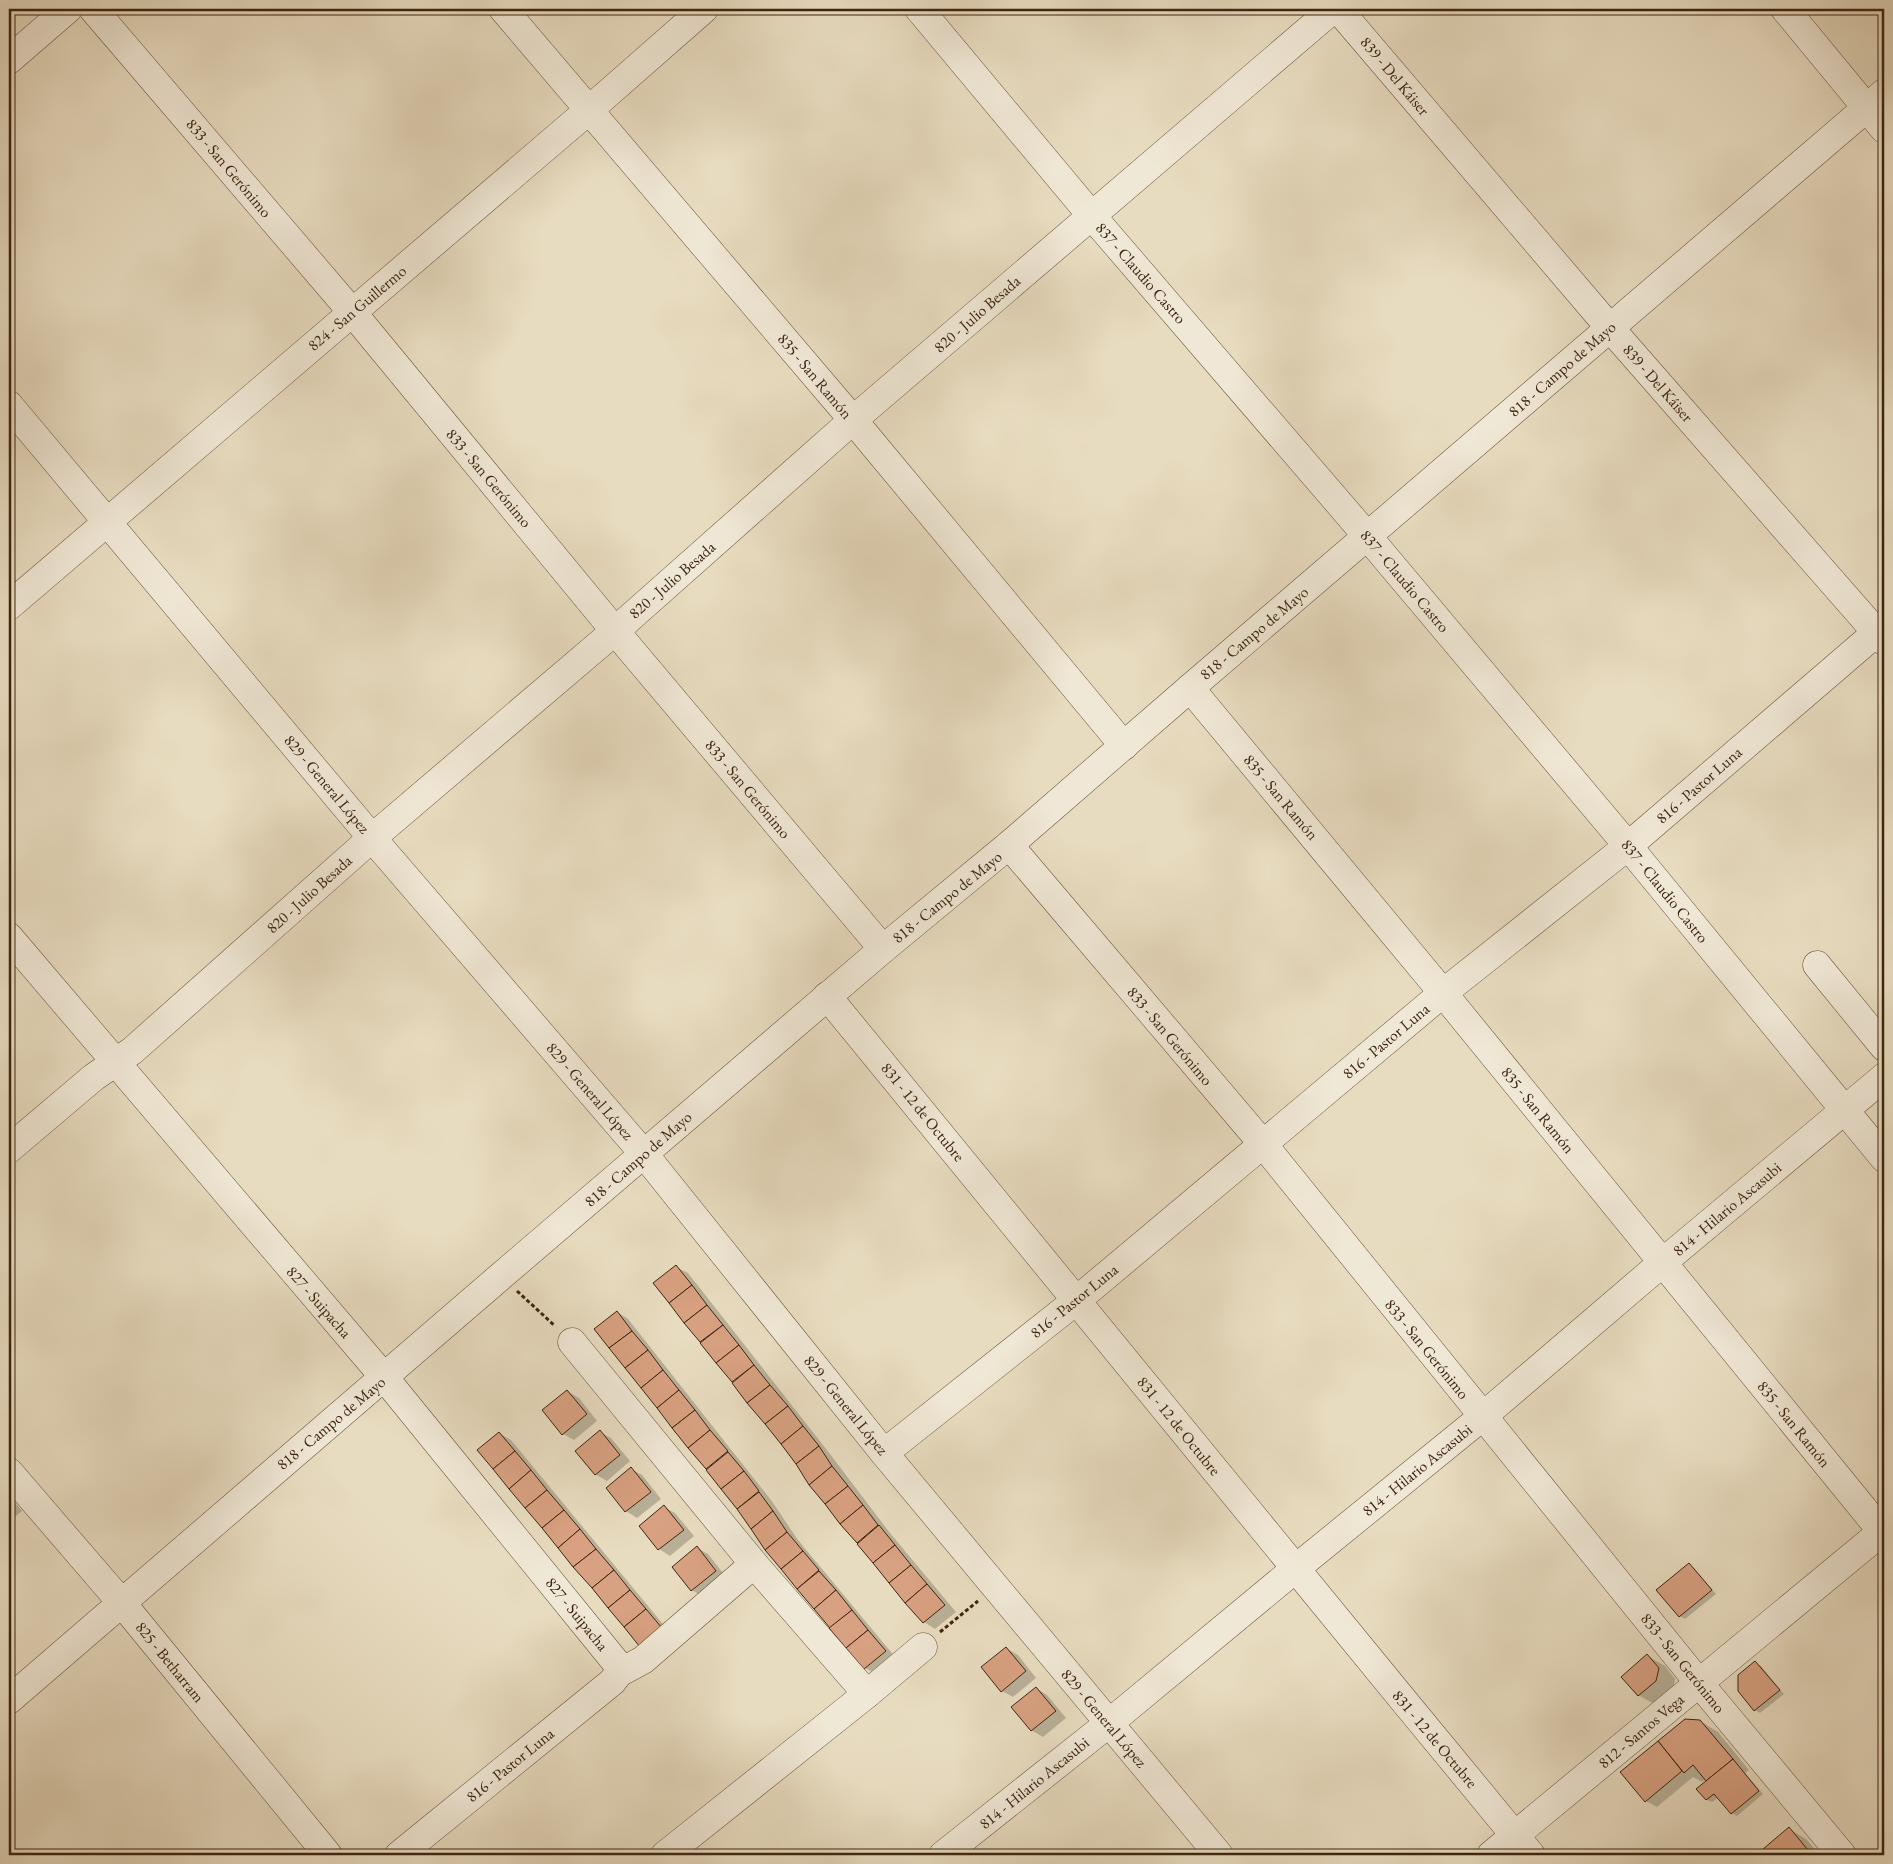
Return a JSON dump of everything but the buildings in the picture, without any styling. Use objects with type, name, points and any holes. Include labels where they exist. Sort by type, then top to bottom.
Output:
[{"type":"street","points":[[9,60],[68,9]]},
{"type":"street","name":"833 - San Gerónimo","points":[[93,9],[352,312],[615,631],[883,948]]},
{"type":"street","name":"835 - San Ramón","points":[[503,9],[853,420],[1124,746]]},
{"type":"street","name":"824 - San Guillermo","points":[[9,606],[589,110],[704,9]]},
{"type":"street","name":"837 - Claudio Castro","points":[[919,9],[1091,215],[1368,537],[1628,846],[1884,1158]]},
{"type":"street","name":"820 - Julio Besada","points":[[9,1149],[94,1077],[139,1044],[372,838],[615,631],[853,420],[1333,9]]},
{"type":"street","name":"839 - Del Káiser","points":[[1338,9],[1610,328],[1882,633]]},
{"type":"street","points":[[1785,9],[1875,101],[1884,129]]},
{"type":"street","name":"818 - Campo de Mayo","points":[[9,1700],[883,948],[1009,845],[1875,101]]},
{"type":"street","name":"829 - General López","points":[[9,405],[372,838],[644,1154],[884,1453],[1219,1855]]},
{"type":"street","name":"816 - Pastor Luna","points":[[884,1453],[1077,1300],[1443,993],[1628,846],[1882,633]]},
{"type":"street","name":"835 - San Ramón","points":[[1190,688],[1443,993],[1884,1532]]},
{"type":"street","name":"833 - San Gerónimo","points":[[1009,845],[1262,1144],[1482,1417],[1842,1855]]},
{"type":"street","name":"827 - Suipacha","points":[[9,937],[384,1378],[618,1664],[619,1673]]},
{"type":"street","points":[[1818,965],[1884,1047]]},
{"type":"street","name":"831 - 12 de Octubre","points":[[827,996],[1523,1845]]},
{"type":"street","name":"814 - Hilario Ascasubi","points":[[943,1855],[1108,1724],[1482,1417],[1884,1077]]},
{"type":"street","points":[[572,1342],[754,1564],[866,1694]]},
{"type":"street","name":"825 - Betharram","points":[[9,1472],[121,1602],[328,1855]]},
{"type":"street","name":"812 - Santos Vega","points":[[1491,1855],[1523,1845],[1699,1683],[1884,1532]]},
{"type":"street","name":"816 - Pastor Luna","points":[[399,1855],[612,1682],[619,1673],[643,1660],[754,1564]]},
{"type":"street","points":[[665,1855],[923,1647]]},
{"type":"path","points":[[501,1276],[572,1342]]},
{"type":"path","points":[[923,1647],[995,1586]]}]
